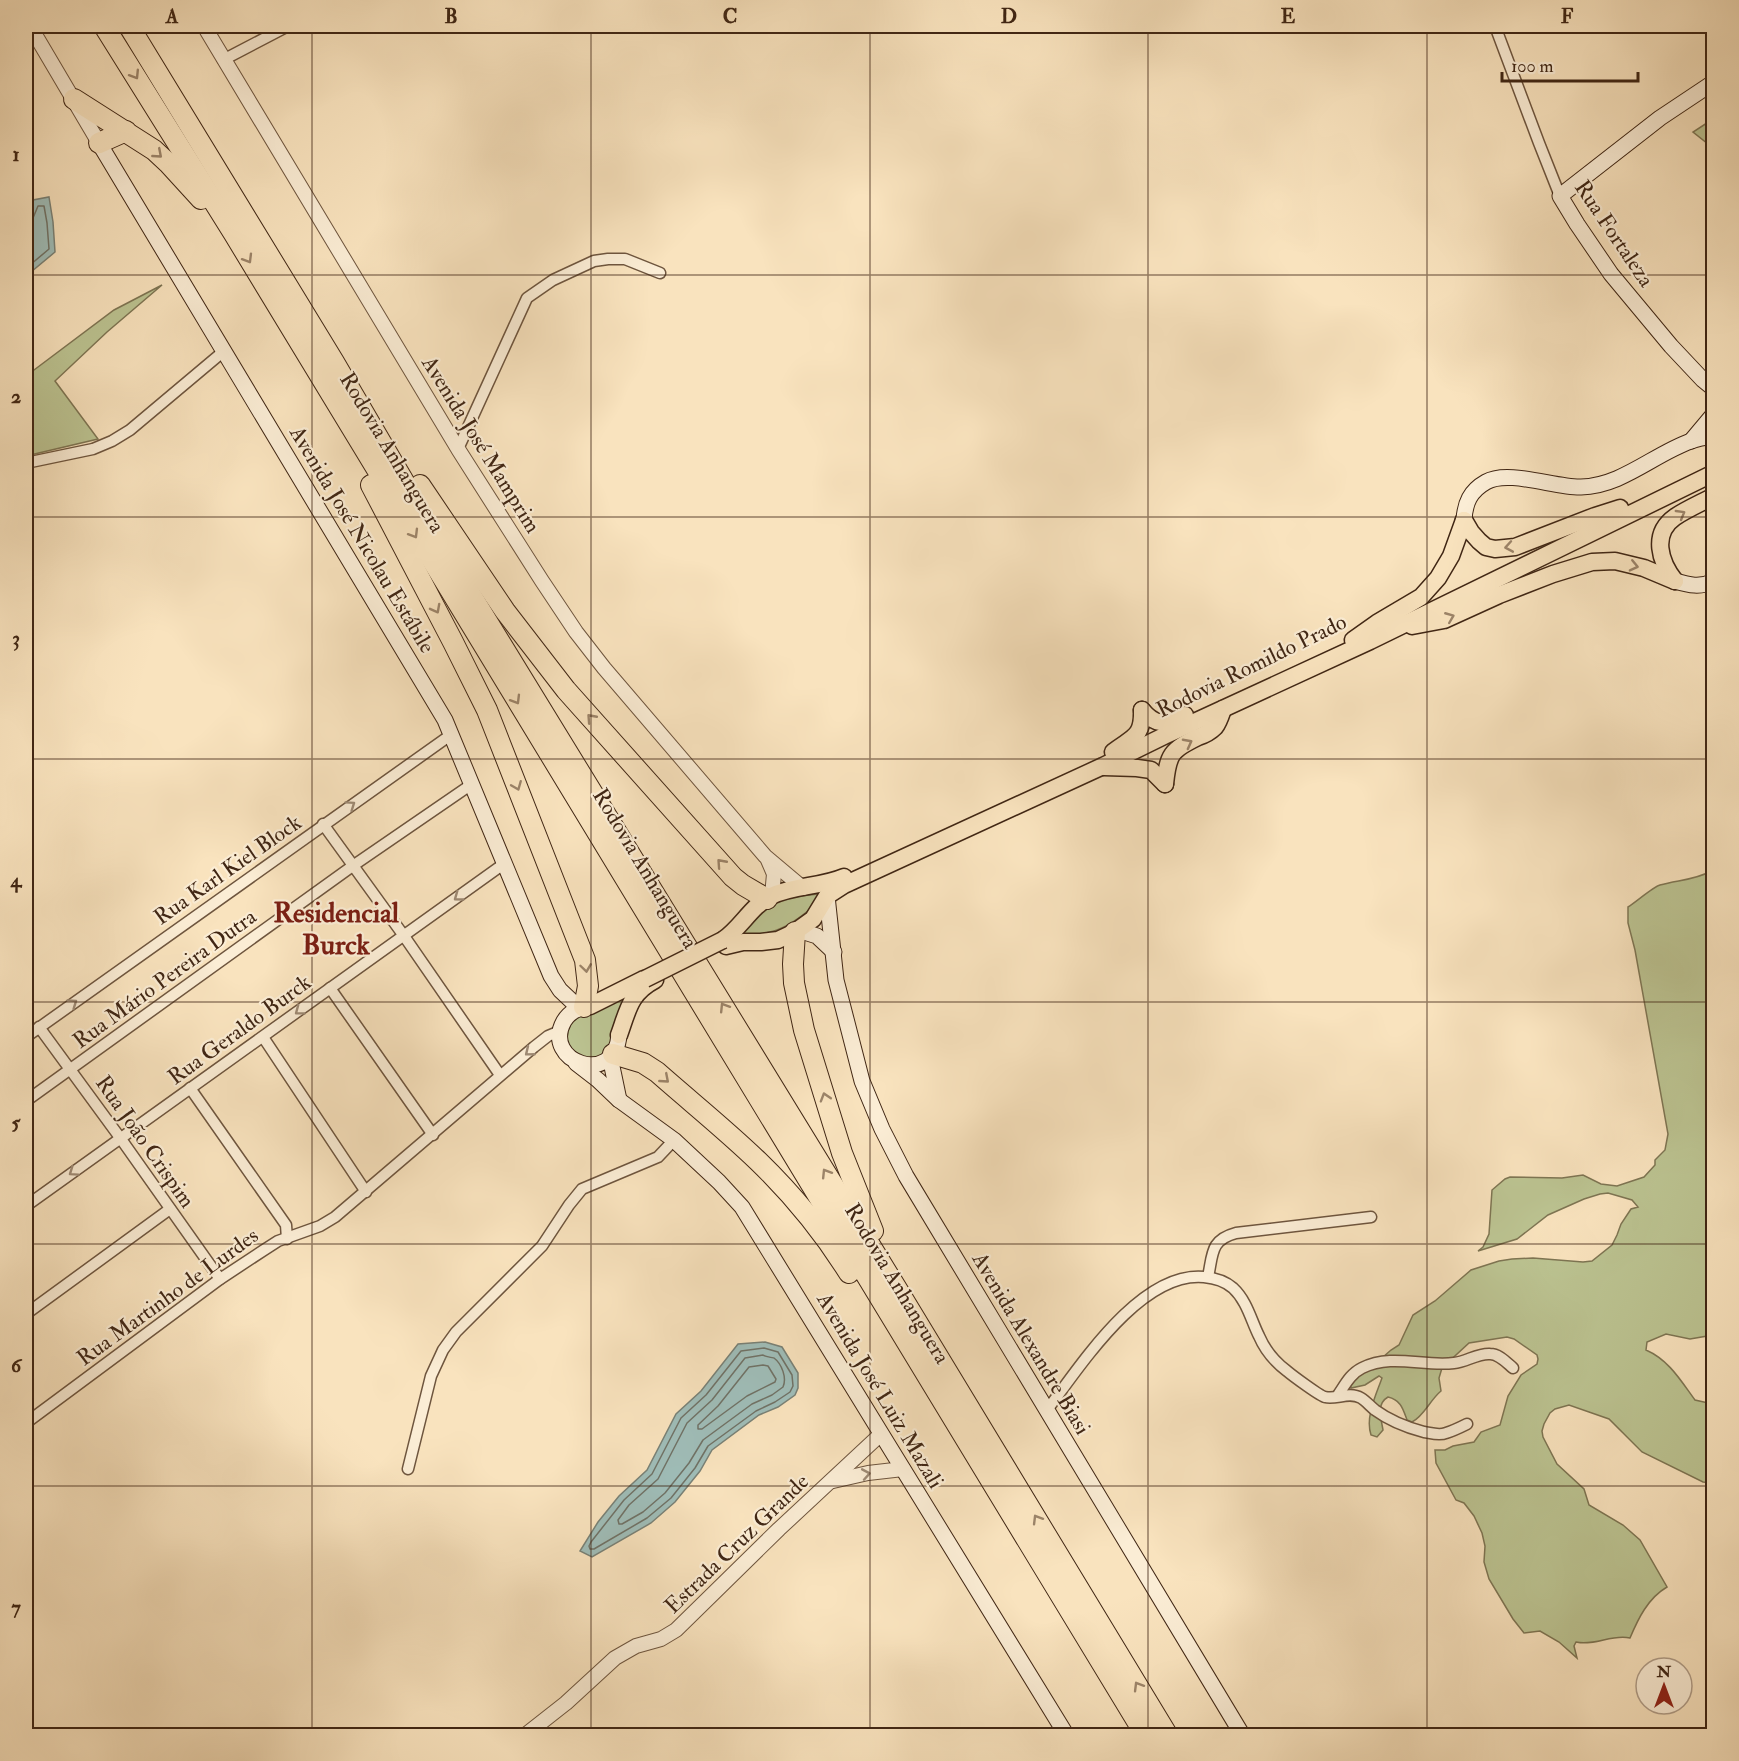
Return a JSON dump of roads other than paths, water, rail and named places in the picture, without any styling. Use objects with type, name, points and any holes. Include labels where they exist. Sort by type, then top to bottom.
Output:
[{"type":"highway","name":"Rodovia Anhanguera","points":[[104,26],[234,234],[1146,1736]]},
{"type":"highway","name":"Rodovia Anhanguera","points":[[129,26],[334,362],[455,569],[1168,1736]]},
{"type":"highway","points":[[74,99],[154,150],[234,234]]},
{"type":"highway","points":[[99,143],[126,131]]},
{"type":"highway","points":[[334,362],[505,611],[566,690],[733,877],[742,885],[770,897]]},
{"type":"highway","points":[[315,369],[372,488],[487,710],[585,960],[588,986],[584,1007]]},
{"type":"highway","points":[[797,931],[793,964],[794,982],[804,1030],[842,1153],[897,1289]]},
{"type":"highway","points":[[611,1056],[643,1063],[657,1072],[759,1162],[806,1214],[837,1253],[947,1433],[1020,1530]]},
{"type":"main road","points":[[1560,196],[1660,118],[1713,82]]},
{"type":"main road","name":"Avenida José Nicolau Estábile","points":[[99,143],[437,706],[452,734],[551,976],[560,990],[584,1007]]},
{"type":"main road","name":"Rua Fortaleza","points":[[1560,196],[1611,274],[1671,346],[1708,385],[1713,415]]},
{"type":"main road","points":[[1691,441],[1713,415]]},
{"type":"main road","points":[[1349,642],[1421,597],[1438,578],[1450,556],[1464,520],[1468,499],[1487,481],[1509,477],[1581,487],[1606,483],[1691,441],[1713,436]]},
{"type":"main road","name":"Rodovia Romildo Prado","points":[[1222,707],[1349,642],[1713,467]]},
{"type":"main road","name":"Rodovia Romildo Prado","points":[[827,896],[844,885],[1393,629],[1713,472]]},
{"type":"main road","points":[[1675,581],[1662,561],[1661,537],[1674,518],[1713,496]]},
{"type":"main road","points":[[1464,520],[1471,532],[1486,546],[1496,549],[1515,547],[1595,516],[1644,501]]},
{"type":"main road","points":[[1393,629],[1444,620],[1552,574],[1593,562],[1615,561],[1644,568],[1690,585],[1700,586],[1713,581]]},
{"type":"main road","points":[[1222,707],[1215,726],[1173,752],[1168,762],[1165,784],[1151,770],[1103,764],[1138,734],[1143,724],[1142,710],[1154,722],[1159,723],[1169,722],[1194,711],[1222,707]]},
{"type":"main road","name":"Rodovia Romildo Prado","points":[[770,897],[840,879],[1103,764]]},
{"type":"main road","points":[[724,943],[778,940],[797,931],[813,919],[827,896]]},
{"type":"main road","name":"Avenida Alexandre Biasi","points":[[827,896],[836,980],[862,1081],[882,1130],[906,1176],[1243,1736]]},
{"type":"main road","points":[[561,1028],[566,1018],[584,1007],[650,979],[724,943],[751,912],[770,897]]},
{"type":"main road","points":[[797,931],[817,936],[834,952]]},
{"type":"main road","name":"Avenida José Nicolau Estábile","points":[[551,976],[561,1028],[561,1044],[566,1055],[576,1063]]},
{"type":"main road","points":[[576,1063],[594,1065],[602,1063],[611,1056],[631,1001],[650,979]]},
{"type":"main road","points":[[611,1056],[619,1100]]},
{"type":"main road","name":"Avenida José Luiz Mazali","points":[[576,1063],[619,1100],[674,1140],[742,1207],[1067,1736]]},
{"type":"street","points":[[29,26],[99,143]]},
{"type":"street","name":"Avenida José Mamprim","points":[[204,26],[458,449],[590,650],[765,856],[803,888]]},
{"type":"street","points":[[223,60],[288,26]]},
{"type":"street","name":"Rua Fortaleza","points":[[1495,26],[1560,196]]},
{"type":"street","points":[[458,449],[527,298],[553,280],[594,261],[625,259],[660,273]]},
{"type":"street","points":[[26,463],[93,449],[112,441],[130,430],[224,351]]},
{"type":"street","name":"Rua Karl Kiel Block","points":[[26,1037],[452,734]]},
{"type":"street","name":"Rua Mário Pereira Dutra","points":[[26,1101],[472,784]]},
{"type":"street","points":[[324,824],[500,1075]]},
{"type":"street","name":"Avenida José Mamprim","points":[[765,856],[774,874],[770,897]]},
{"type":"street","name":"Rua Geraldo Burck","points":[[26,1206],[505,863]]},
{"type":"street","points":[[330,988],[433,1135]]},
{"type":"street","name":"Rua João Crispim","points":[[39,1028],[121,1138],[220,1280]]},
{"type":"street","name":"Rua Martinho de Lurdes","points":[[26,1423],[264,1250],[278,1241],[320,1226],[335,1217],[500,1075],[561,1028]]},
{"type":"street","points":[[263,1037],[366,1192]]},
{"type":"street","points":[[190,1088],[286,1225],[287,1239]]},
{"type":"street","points":[[408,1469],[431,1376],[443,1350],[456,1332],[542,1246],[575,1195],[582,1189],[658,1157],[674,1140]]},
{"type":"street","points":[[26,1314],[170,1209]]},
{"type":"street","points":[[1208,1277],[1214,1249],[1218,1241],[1225,1236],[1371,1217]]},
{"type":"street","points":[[1047,1410],[1099,1342],[1125,1315],[1150,1294],[1173,1281],[1192,1276],[1223,1281],[1241,1296],[1259,1337],[1271,1356],[1286,1371],[1326,1398],[1338,1395],[1359,1397],[1390,1420],[1405,1427],[1438,1434],[1447,1433],[1467,1424]]},
{"type":"street","points":[[1338,1395],[1350,1376],[1378,1362],[1455,1364],[1484,1354],[1491,1354],[1501,1358],[1513,1368]]},
{"type":"street","name":"Estrada Cruz Grande","points":[[524,1736],[574,1696],[615,1658],[636,1646],[661,1639],[676,1630],[779,1529],[881,1434]]},
{"type":"street","name":"Estrada Cruz Grande","points":[[831,1481],[868,1473],[903,1469]]},
{"type":"water","points":[[49,197],[55,252],[31,272],[26,271],[26,220],[33,200]]},
{"type":"water","points":[[765,1342],[782,1347],[798,1373],[798,1388],[795,1395],[778,1407],[759,1415],[712,1450],[700,1471],[675,1502],[651,1523],[592,1557],[580,1551],[598,1522],[619,1496],[647,1470],[676,1414],[701,1391],[738,1344]]},
{"type":"district","name":"Residencial Burck","points":[[336,928]]}]
